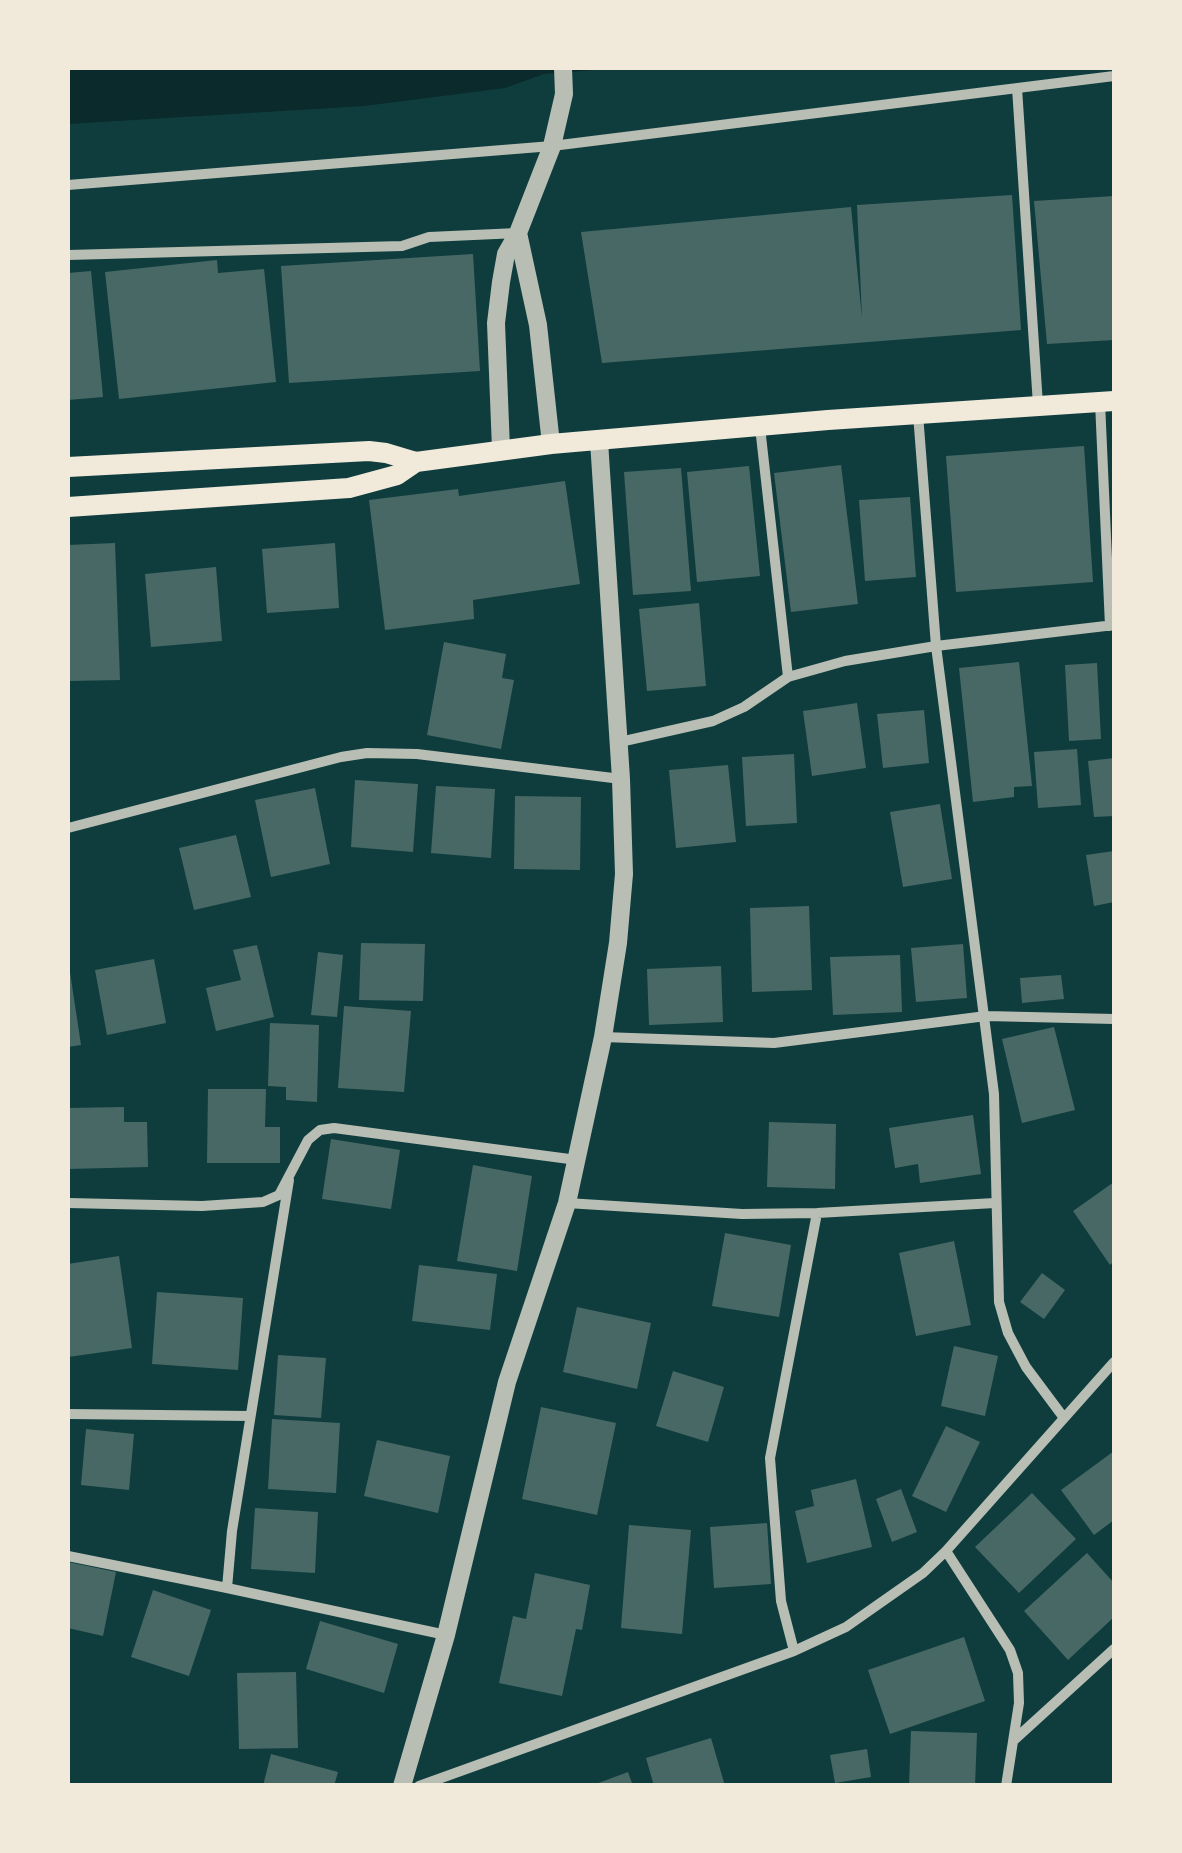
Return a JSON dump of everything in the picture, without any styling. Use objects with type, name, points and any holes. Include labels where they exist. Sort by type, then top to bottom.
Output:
[{"type":"main road","points":[[68,467],[368,451],[416,462],[551,444],[1107,401]]},
{"type":"main road","points":[[68,507],[349,488],[396,475],[416,462]]},
{"type":"street","points":[[501,450],[496,323],[506,254],[552,146],[564,94],[564,68]]},
{"type":"street","points":[[68,186],[552,146],[1114,76]]},
{"type":"street","points":[[1017,88],[1038,405]]},
{"type":"street","points":[[68,255],[402,246],[429,237],[518,233]]},
{"type":"street","points":[[518,233],[538,325],[551,444]]},
{"type":"street","points":[[620,742],[713,721],[744,707],[788,677],[845,661],[1112,625],[1107,401]]},
{"type":"street","points":[[918,414],[936,646],[994,1094],[1000,1302],[1008,1333],[1026,1367],[1064,1418]]},
{"type":"street","points":[[760,426],[788,677]]},
{"type":"street","points":[[402,1786],[446,1635],[507,1382],[567,1203],[603,1037],[618,943],[624,874],[620,742],[600,441]]},
{"type":"street","points":[[68,828],[368,753],[418,754],[621,779]]},
{"type":"street","points":[[603,1037],[774,1043],[986,1016],[1114,1019]]},
{"type":"street","points":[[68,1203],[246,1204],[279,1195],[308,1140],[320,1130],[334,1128],[577,1160]]},
{"type":"street","points":[[226,1588],[288,1180]]},
{"type":"street","points":[[567,1203],[742,1214],[816,1214],[995,1203]]},
{"type":"street","points":[[794,1651],[781,1600],[770,1458],[816,1214]]},
{"type":"street","points":[[419,1786],[794,1651],[846,1627],[923,1574],[946,1552],[1114,1362]]},
{"type":"street","points":[[68,1414],[250,1416]]},
{"type":"street","points":[[946,1552],[1010,1650],[1018,1673],[1018,1703],[1006,1786]]},
{"type":"street","points":[[68,1556],[446,1635]]},
{"type":"street","points":[[1012,1741],[1114,1649]]},
{"type":"water","points":[[68,68],[620,68],[544,74],[505,88],[364,106],[68,124]]},
{"type":"building","points":[[1012,195],[1021,330],[602,363],[581,232],[851,207],[862,318],[857,205]]},
{"type":"building","points":[[1114,196],[1114,340],[1047,344],[1034,201]]},
{"type":"building","points":[[473,254],[480,371],[289,383],[281,266]]},
{"type":"building","points":[[217,260],[218,273],[264,269],[276,382],[119,399],[105,272]]},
{"type":"building","points":[[91,271],[103,397],[68,400],[68,273]]},
{"type":"building","points":[[1084,446],[1093,582],[956,592],[946,456]]},
{"type":"building","points":[[841,465],[858,604],[791,612],[774,473]]},
{"type":"building","points":[[749,466],[760,576],[697,582],[687,472]]},
{"type":"building","points":[[681,468],[691,591],[633,595],[624,472]]},
{"type":"building","points":[[565,481],[580,584],[473,600],[474,619],[385,630],[369,500],[458,489],[459,496]]},
{"type":"building","points":[[910,497],[916,577],[865,581],[859,500]]},
{"type":"building","points":[[115,543],[120,680],[68,681],[68,545]]},
{"type":"building","points":[[335,543],[339,608],[267,613],[262,549]]},
{"type":"building","points":[[216,567],[222,641],[151,647],[145,574]]},
{"type":"building","points":[[699,603],[706,686],[647,691],[639,609]]},
{"type":"building","points":[[444,642],[506,654],[502,678],[514,680],[501,749],[427,735]]},
{"type":"building","points":[[1019,662],[1032,786],[1014,787],[1014,797],[973,802],[959,668]]},
{"type":"building","points":[[1097,663],[1101,739],[1069,741],[1065,665]]},
{"type":"building","points":[[857,703],[866,768],[812,776],[803,711]]},
{"type":"building","points":[[924,710],[929,763],[883,768],[877,714]]},
{"type":"building","points":[[1077,749],[1081,805],[1038,808],[1034,752]]},
{"type":"building","points":[[794,754],[797,823],[746,826],[742,757]]},
{"type":"building","points":[[1114,758],[1114,816],[1094,817],[1088,761]]},
{"type":"building","points":[[728,765],[736,842],[676,848],[669,770]]},
{"type":"building","points":[[355,780],[418,784],[413,852],[351,847]]},
{"type":"building","points":[[436,786],[495,789],[491,858],[431,853]]},
{"type":"building","points":[[315,788],[330,864],[271,877],[255,800]]},
{"type":"building","points":[[515,796],[581,797],[580,870],[514,869]]},
{"type":"building","points":[[940,804],[952,879],[903,887],[890,812]]},
{"type":"building","points":[[236,835],[251,897],[194,910],[179,848]]},
{"type":"building","points":[[1114,851],[1114,902],[1094,906],[1086,855]]},
{"type":"building","points":[[809,906],[812,990],[752,992],[750,908]]},
{"type":"building","points":[[361,943],[425,944],[423,1001],[359,1000]]},
{"type":"building","points":[[963,944],[967,998],[916,1002],[911,948]]},
{"type":"building","points":[[257,945],[274,1017],[216,1031],[206,988],[241,980],[233,950]]},
{"type":"building","points":[[318,952],[343,955],[337,1017],[311,1015]]},
{"type":"building","points":[[900,955],[902,1012],[833,1015],[830,957]]},
{"type":"building","points":[[68,959],[81,1045],[68,1047]]},
{"type":"building","points":[[154,959],[166,1023],[107,1035],[95,970]]},
{"type":"building","points":[[721,966],[723,1022],[649,1025],[647,969]]},
{"type":"building","points":[[1061,975],[1064,999],[1022,1003],[1020,978]]},
{"type":"building","points":[[344,1006],[411,1011],[404,1092],[338,1088]]},
{"type":"building","points":[[270,1023],[319,1025],[317,1102],[286,1100],[286,1087],[268,1086]]},
{"type":"building","points":[[1054,1027],[1075,1110],[1022,1123],[1002,1039]]},
{"type":"building","points":[[208,1089],[266,1089],[265,1127],[280,1127],[280,1163],[207,1163]]},
{"type":"building","points":[[124,1107],[124,1122],[147,1122],[148,1167],[68,1169],[68,1108]]},
{"type":"building","points":[[973,1115],[981,1174],[920,1183],[918,1164],[895,1168],[889,1128]]},
{"type":"building","points":[[769,1122],[836,1124],[835,1189],[767,1187]]},
{"type":"building","points":[[331,1139],[400,1150],[391,1209],[322,1199]]},
{"type":"building","points":[[473,1165],[532,1176],[517,1271],[457,1261]]},
{"type":"building","points":[[1114,1182],[1114,1261],[1110,1265],[1073,1211]]},
{"type":"building","points":[[725,1233],[791,1245],[779,1317],[712,1306]]},
{"type":"building","points":[[954,1241],[971,1325],[916,1336],[899,1253]]},
{"type":"building","points":[[119,1256],[132,1348],[68,1357],[68,1264]]},
{"type":"building","points":[[419,1265],[497,1274],[490,1330],[412,1321]]},
{"type":"building","points":[[1042,1273],[1065,1290],[1044,1319],[1020,1302]]},
{"type":"building","points":[[157,1292],[243,1298],[238,1370],[152,1364]]},
{"type":"building","points":[[577,1307],[651,1323],[637,1389],[563,1372]]},
{"type":"building","points":[[954,1346],[998,1356],[985,1416],[941,1406]]},
{"type":"building","points":[[278,1355],[326,1358],[321,1418],[274,1415]]},
{"type":"building","points":[[673,1371],[724,1387],[708,1442],[656,1426]]},
{"type":"building","points":[[541,1407],[616,1423],[597,1515],[522,1499]]},
{"type":"building","points":[[272,1419],[340,1423],[336,1493],[268,1489]]},
{"type":"building","points":[[946,1426],[980,1442],[946,1512],[912,1496]]},
{"type":"building","points":[[86,1429],[134,1434],[129,1490],[81,1485]]},
{"type":"building","points":[[377,1440],[450,1456],[438,1513],[364,1496]]},
{"type":"building","points":[[1114,1451],[1114,1520],[1094,1535],[1061,1490]]},
{"type":"building","points":[[856,1479],[872,1547],[807,1563],[795,1511],[814,1506],[811,1490]]},
{"type":"building","points":[[901,1489],[917,1532],[892,1542],[876,1499]]},
{"type":"building","points":[[1032,1493],[1076,1539],[1019,1593],[975,1547]]},
{"type":"building","points":[[255,1508],[318,1512],[315,1573],[251,1569]]},
{"type":"building","points":[[767,1523],[771,1584],[714,1588],[710,1527]]},
{"type":"building","points":[[629,1525],[691,1530],[682,1634],[621,1628]]},
{"type":"building","points":[[1087,1553],[1114,1583],[1114,1617],[1068,1660],[1024,1611]]},
{"type":"building","points":[[68,1562],[116,1572],[103,1636],[68,1628]]},
{"type":"building","points":[[535,1573],[590,1585],[582,1630],[576,1629],[562,1696],[499,1683],[513,1616],[526,1619]]},
{"type":"building","points":[[153,1590],[211,1610],[189,1676],[131,1657]]},
{"type":"building","points":[[320,1621],[398,1644],[384,1693],[306,1669]]},
{"type":"building","points":[[964,1637],[985,1701],[890,1734],[868,1670]]},
{"type":"building","points":[[296,1672],[298,1748],[239,1749],[237,1673]]},
{"type":"building","points":[[911,1731],[977,1733],[975,1786],[909,1786]]},
{"type":"building","points":[[711,1738],[725,1786],[654,1786],[646,1758]]},
{"type":"building","points":[[867,1749],[871,1777],[835,1783],[830,1755]]},
{"type":"building","points":[[271,1754],[338,1772],[334,1786],[263,1786]]},
{"type":"building","points":[[628,1772],[633,1786],[593,1786],[593,1785]]}]
